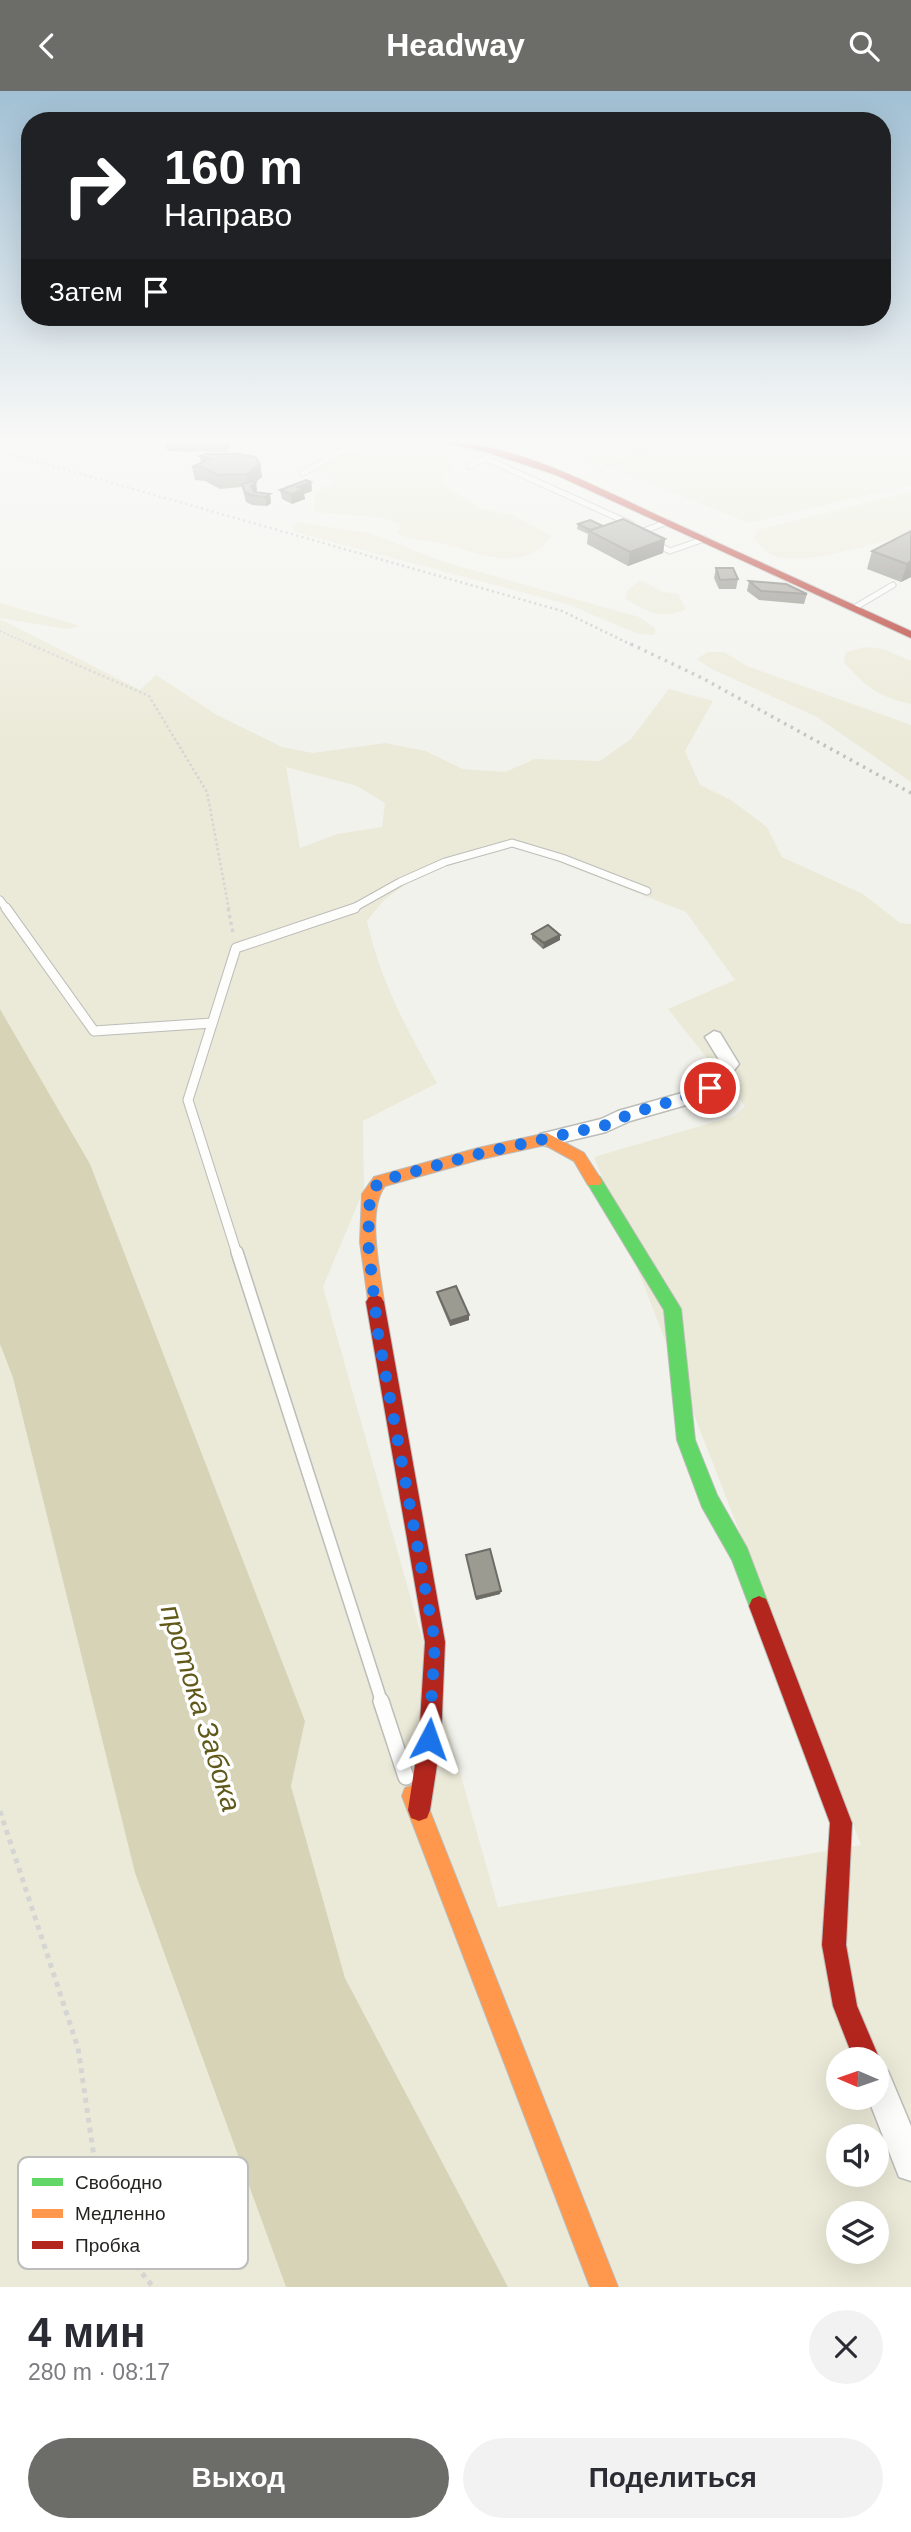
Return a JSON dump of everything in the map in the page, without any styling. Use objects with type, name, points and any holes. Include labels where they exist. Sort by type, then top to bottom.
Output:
[{"type":"street","points":[[716,544],[911,635]]},
{"type":"street","points":[[419,1810],[429,1739],[435,1642],[378,1333],[368,1242],[370,1194],[380,1181],[478,1154],[606,1125],[624,1115],[687,1098],[710,1088],[730,1064],[714,1037]]},
{"type":"street","points":[[547,1139],[579,1157],[671,1308],[686,1440],[709,1500],[740,1555],[841,1823],[834,1945],[845,2006],[862,2047]]},
{"type":"street","points":[[405,1777],[604,2287]]},
{"type":"street","points":[[889,2111],[911,2165]]},
{"type":"lane","points":[[657,544],[670,551],[688,544]]},
{"type":"lane","points":[[854,608],[893,585]]},
{"type":"lane","points":[[405,1777],[188,1100],[236,948],[360,906],[400,882],[445,862],[512,843],[562,858],[647,891]]},
{"type":"lane","points":[[0,900],[94,1031],[212,1023]]},
{"type":"path","points":[[0,631],[149,696],[207,792],[236,948]]},
{"type":"path","points":[[0,1811],[78,2048],[94,2157]]},
{"type":"path","points":[[139,2269],[153,2287]]},
{"type":"green space","points":[[342,544],[399,544],[444,562],[639,617],[655,628],[655,635],[638,634],[570,605]]},
{"type":"green space","points":[[444,544],[544,544],[527,555],[514,558],[485,555]]},
{"type":"green space","points":[[760,544],[871,544],[797,559],[780,557]]},
{"type":"green space","points":[[640,580],[663,592],[678,594],[686,609],[669,614],[654,613],[625,598],[628,590]]},
{"type":"green space","points":[[0,603],[80,626],[67,629],[0,618]]},
{"type":"green space","points":[[0,619],[140,690],[156,675],[217,715],[282,747],[313,753],[385,743],[425,751],[463,769],[505,772],[535,759],[600,761],[631,739],[669,689],[713,701],[685,751],[700,785],[731,800],[767,827],[782,857],[863,894],[900,923],[911,924],[911,2287],[508,2287],[345,1978],[291,1786],[305,1721],[90,1164],[0,1009]],"holes":[[[286,767],[357,786],[385,803],[382,827],[337,834],[300,848]],[[518,846],[686,912],[735,980],[668,1009],[745,1106],[735,1116],[594,1157],[861,1845],[498,1907],[323,1287],[364,1189],[363,1121],[437,1083],[387,984],[367,921],[384,900],[420,874]]]},
{"type":"green space","points":[[865,647],[883,649],[911,661],[911,704],[873,690],[844,662],[846,652]]},
{"type":"green space","points":[[708,652],[724,652],[747,666],[911,725],[911,782],[817,717],[710,668],[697,659]]},
{"type":"green space","points":[[0,1344],[13,1378],[135,1873],[239,2157],[18,2157],[18,2269],[248,2269],[248,2183],[286,2287],[0,2287]]},
{"type":"water","name":"протока Забока","points":[[0,1009],[90,1164],[305,1721],[291,1786],[345,1978],[508,2287],[286,2287],[248,2183],[248,2157],[239,2157],[135,1873],[13,1378],[0,1344]]},
{"type":"building","points":[[615,544],[650,544],[630,552]]},
{"type":"building","points":[[885,544],[911,544],[911,561],[907,564],[872,551]]},
{"type":"building","points":[[716,568],[733,568],[738,579],[720,580]]},
{"type":"building","points":[[749,581],[786,584],[807,594],[761,591]]},
{"type":"building","points":[[548,925],[560,935],[544,943],[532,934]]},
{"type":"building","points":[[456,1286],[469,1315],[450,1321],[437,1292]]},
{"type":"building","points":[[490,1549],[501,1591],[476,1597],[466,1555]]},
{"type":"railway","points":[[328,544],[562,611],[634,646]]},
{"type":"railway","points":[[631,644],[702,678],[911,793]]},
{"type":"traffic: fast","points":[[594,1181],[672,1309],[686,1440],[709,1500],[740,1555],[759,1606]]},
{"type":"traffic: slow","points":[[375,1302],[368,1242],[370,1194],[380,1181],[478,1154],[547,1139],[579,1157],[594,1181]]},
{"type":"traffic: slow","points":[[413,1796],[604,2287]]},
{"type":"traffic: jam","points":[[714,544],[911,635]]},
{"type":"traffic: jam","points":[[375,1302],[435,1642],[430,1739],[419,1810]]},
{"type":"traffic: jam","points":[[759,1606],[841,1823],[834,1945],[845,2006],[862,2047]]},
{"type":"route","points":[[429,1739],[435,1642],[378,1333],[368,1242],[370,1194],[380,1181],[478,1154],[606,1125],[624,1115],[687,1098],[710,1088]]}]
